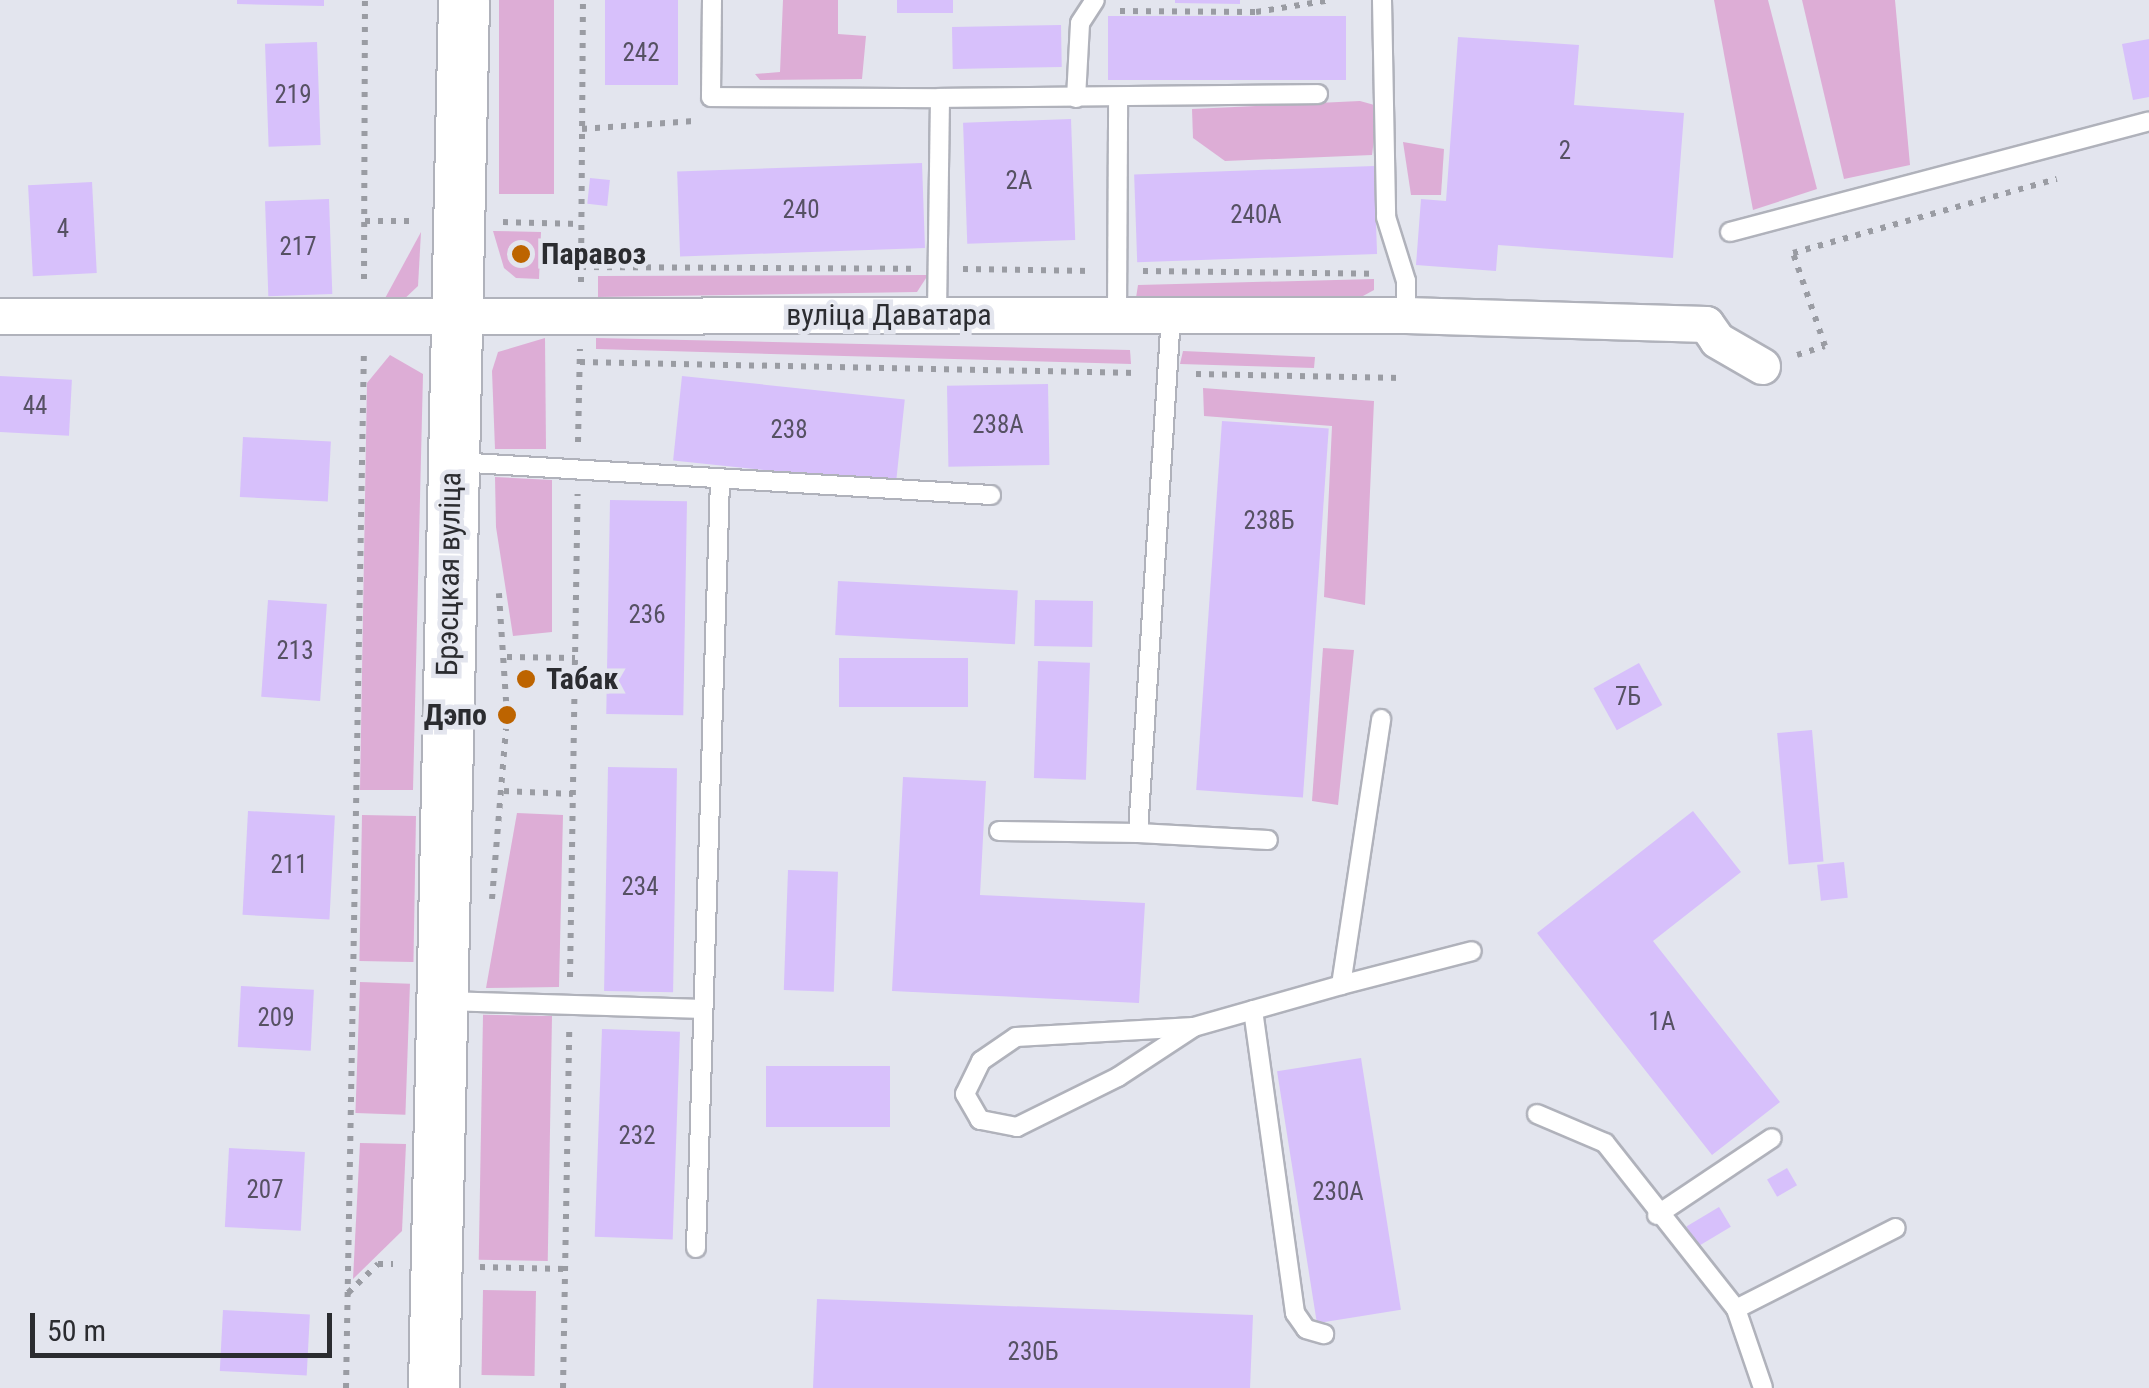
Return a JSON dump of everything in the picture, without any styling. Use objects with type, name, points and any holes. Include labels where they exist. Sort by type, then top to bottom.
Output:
[{"type":"main road","name":"Брэсцкая вуліца","points":[[434,1388],[454,313],[464,0]]},
{"type":"street","name":"вуліца Даватара","points":[[0,316],[1406,315],[1706,324],[1717,340],[1762,366]]},
{"type":"lane","points":[[712,0],[710,97],[1118,98],[1318,94]]},
{"type":"lane","points":[[1382,0],[1386,217],[1406,281],[1406,315]]},
{"type":"lane","points":[[1076,98],[1080,24],[1092,5]]},
{"type":"lane","points":[[937,315],[940,98]]},
{"type":"lane","points":[[1117,315],[1118,98]]},
{"type":"lane","points":[[1730,232],[2149,121]]},
{"type":"lane","points":[[1138,833],[1170,315]]},
{"type":"lane","points":[[451,462],[991,495]]},
{"type":"lane","points":[[696,1248],[720,478]]},
{"type":"lane","points":[[1341,985],[1380,718]]},
{"type":"lane","points":[[999,831],[1268,840]]},
{"type":"lane","points":[[1194,1027],[1118,1077],[1017,1127],[980,1120],[965,1094],[981,1061],[1016,1037],[1194,1027],[1472,951]]},
{"type":"lane","points":[[441,1001],[703,1009]]},
{"type":"lane","points":[[1253,1010],[1294,1313],[1306,1329],[1324,1334]]},
{"type":"lane","points":[[1537,1114],[1605,1143],[1657,1215],[1736,1309],[1764,1388]]},
{"type":"lane","points":[[1657,1215],[1772,1138]]},
{"type":"lane","points":[[1736,1309],[1896,1228]]},
{"type":"path","points":[[346,1388],[364,314],[365,0]]},
{"type":"path","points":[[562,1388],[583,0]]},
{"type":"path","points":[[1260,0],[1262,11]]},
{"type":"path","points":[[1092,5],[1262,11],[1331,0]]},
{"type":"path","points":[[582,129],[694,122],[694,105]]},
{"type":"path","points":[[1762,366],[1825,346],[1794,253],[2078,173]]},
{"type":"path","points":[[580,362],[1402,378]]},
{"type":"path","points":[[507,657],[575,658]]},
{"type":"path","points":[[504,791],[572,794]]},
{"type":"path","points":[[348,1294],[378,1264],[400,1264]]},
{"type":"path","points":[[472,1266],[565,1270]]},
{"type":"shaded area","points":[[499,0],[554,0],[554,194],[499,194]]},
{"type":"shaded area","points":[[783,0],[838,0],[838,34],[866,36],[862,79],[760,80],[755,74],[780,72]]},
{"type":"shaded area","points":[[1714,0],[1768,0],[1817,189],[1753,210]]},
{"type":"shaded area","points":[[1802,0],[1895,0],[1910,165],[1844,179]]},
{"type":"shaded area","points":[[1360,101],[1378,106],[1372,155],[1225,161],[1193,138],[1192,109]]},
{"type":"shaded area","points":[[1403,142],[1444,149],[1441,195],[1411,195]]},
{"type":"shaded area","points":[[493,231],[541,232],[539,279],[516,278],[504,268]]},
{"type":"shaded area","points":[[421,232],[418,286],[400,303],[383,302]]},
{"type":"shaded area","points":[[928,275],[917,292],[598,297],[598,276]]},
{"type":"shaded area","points":[[1374,279],[1374,290],[1363,296],[1136,298],[1138,285]]},
{"type":"shaded area","points":[[545,338],[546,449],[495,449],[492,371],[498,352]]},
{"type":"shaded area","points":[[596,338],[1130,350],[1131,364],[596,349]]},
{"type":"shaded area","points":[[1183,351],[1315,357],[1314,368],[1180,364]]},
{"type":"shaded area","points":[[390,355],[423,374],[413,790],[360,790],[367,383]]},
{"type":"shaded area","points":[[1203,388],[1374,401],[1365,605],[1324,597],[1332,426],[1204,416]]},
{"type":"shaded area","points":[[495,477],[552,480],[552,632],[513,636],[496,527]]},
{"type":"shaded area","points":[[1323,648],[1354,650],[1338,805],[1312,801]]},
{"type":"shaded area","points":[[517,813],[563,815],[559,987],[486,988]]},
{"type":"shaded area","points":[[362,815],[416,816],[413,962],[359,961]]},
{"type":"shaded area","points":[[360,982],[410,984],[405,1115],[355,1113]]},
{"type":"shaded area","points":[[483,1015],[552,1016],[548,1261],[479,1260]]},
{"type":"shaded area","points":[[360,1143],[406,1144],[402,1231],[353,1279]]},
{"type":"shaded area","points":[[483,1290],[536,1291],[535,1376],[482,1375]]},
{"type":"building","points":[[237,0],[324,0],[324,6],[237,4]]},
{"type":"building","points":[[605,0],[678,0],[678,85],[605,85]]},
{"type":"building","points":[[897,0],[953,0],[953,13],[897,13]]},
{"type":"building","points":[[1240,0],[1240,4],[1175,3]]},
{"type":"building","points":[[1108,16],[1346,16],[1346,80],[1108,80]]},
{"type":"building","points":[[1061,25],[1062,67],[953,69],[952,27]]},
{"type":"building","points":[[1458,37],[1579,45],[1574,105],[1684,113],[1673,258],[1498,245],[1496,271],[1416,265],[1421,199],[1446,201]]},
{"type":"building","points":[[2149,39],[2149,97],[2133,100],[2122,44]]},
{"type":"building","points":[[317,42],[321,145],[269,147],[265,44]]},
{"type":"building","points":[[1071,119],[1075,240],[967,244],[963,123]]},
{"type":"building","points":[[922,163],[925,248],[680,256],[677,172]]},
{"type":"building","points":[[1374,166],[1377,254],[1137,262],[1134,174]]},
{"type":"building","points":[[590,178],[610,180],[607,206],[587,204]]},
{"type":"building","points":[[92,182],[97,273],[33,276],[28,185]]},
{"type":"building","points":[[329,199],[332,294],[268,296],[265,201]]},
{"type":"building","points":[[0,376],[72,380],[69,436],[0,432]]},
{"type":"building","points":[[682,376],[905,399],[896,484],[673,461]]},
{"type":"building","points":[[1048,384],[1049,465],[948,467],[947,386]]},
{"type":"building","points":[[1222,421],[1329,428],[1303,798],[1196,790]]},
{"type":"building","points":[[243,437],[331,442],[328,502],[240,497]]},
{"type":"building","points":[[610,500],[687,501],[683,715],[606,714]]},
{"type":"building","points":[[838,581],[1018,590],[1015,644],[835,635]]},
{"type":"building","points":[[268,600],[327,604],[320,701],[261,697]]},
{"type":"building","points":[[1035,600],[1093,601],[1092,647],[1034,646]]},
{"type":"building","points":[[839,658],[968,658],[968,707],[839,707]]},
{"type":"building","points":[[1038,661],[1090,663],[1086,780],[1034,778]]},
{"type":"building","points":[[1639,663],[1662,705],[1617,730],[1594,688]]},
{"type":"building","points":[[1812,730],[1824,861],[1789,865],[1777,733]]},
{"type":"building","points":[[608,767],[677,768],[673,992],[604,991]]},
{"type":"building","points":[[903,777],[986,781],[980,895],[1145,903],[1139,1003],[892,991]]},
{"type":"building","points":[[248,811],[335,816],[329,919],[243,915]]},
{"type":"building","points":[[1693,811],[1741,872],[1653,941],[1780,1102],[1712,1155],[1537,933]]},
{"type":"building","points":[[1844,862],[1848,898],[1821,901],[1817,865]]},
{"type":"building","points":[[788,870],[838,872],[834,992],[784,990]]},
{"type":"building","points":[[241,986],[314,990],[311,1051],[238,1047]]},
{"type":"building","points":[[602,1029],[680,1032],[673,1240],[595,1237]]},
{"type":"building","points":[[1361,1058],[1401,1310],[1317,1323],[1277,1071]]},
{"type":"building","points":[[766,1066],[890,1066],[890,1127],[766,1127]]},
{"type":"building","points":[[229,1148],[305,1152],[301,1231],[225,1227]]},
{"type":"building","points":[[1787,1168],[1797,1185],[1777,1197],[1767,1180]]},
{"type":"building","points":[[1719,1207],[1731,1227],[1698,1246],[1686,1227]]},
{"type":"building","points":[[817,1299],[1253,1315],[1250,1388],[813,1388]]},
{"type":"building","points":[[223,1310],[310,1315],[307,1375],[220,1371]]},
{"type":"place","name":"Паравоз","points":[[521,254]]},
{"type":"place","name":"Табак","points":[[526,679]]},
{"type":"place","name":"Дэпо","points":[[507,715]]}]
